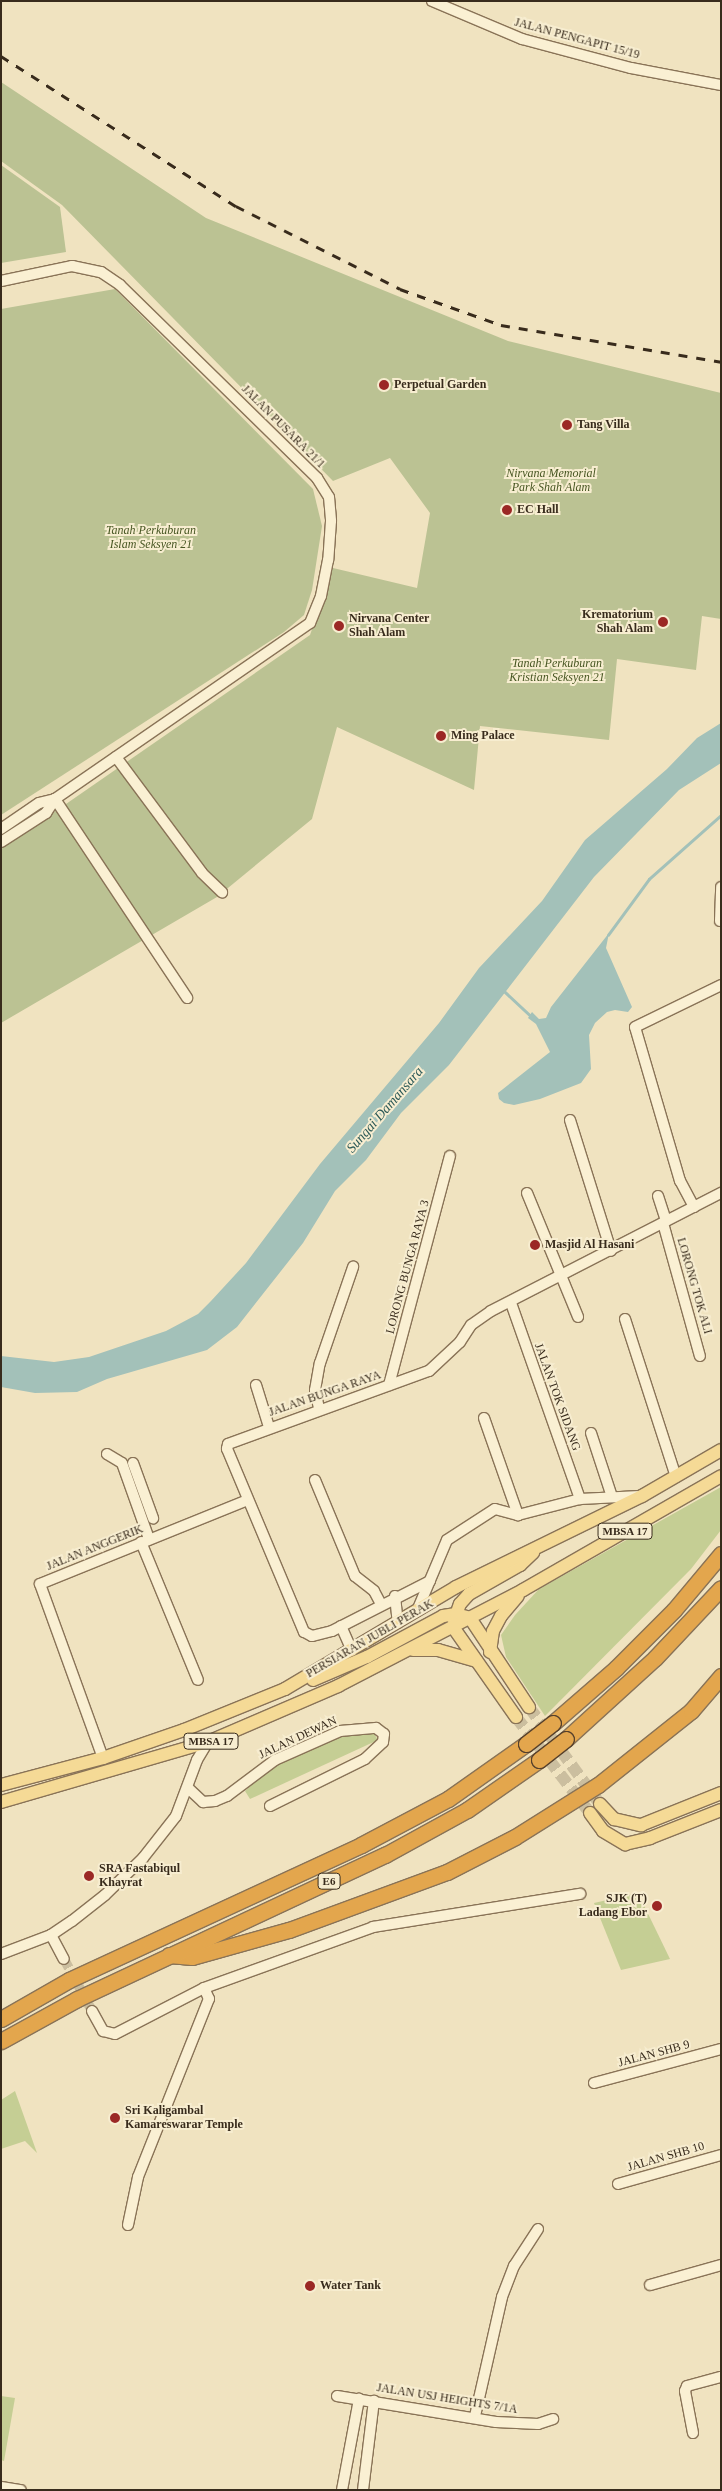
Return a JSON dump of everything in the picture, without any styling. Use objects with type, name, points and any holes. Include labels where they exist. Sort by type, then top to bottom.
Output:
[{"type":"highway","name":"E6","points":[[1,2019],[76,1976],[370,1841],[448,1799],[553,1723],[616,1668],[674,1610],[721,1554]]},
{"type":"highway","name":"E6","points":[[1,2041],[77,1999],[385,1855],[466,1810],[566,1739],[655,1658],[721,1588]]},
{"type":"highway","points":[[169,1956],[192,1957],[298,1927],[447,1872],[515,1837],[598,1785],[691,1711],[721,1676]]},
{"type":"main road","name":"PERSIARAN JUBLI PERAK","points":[[1,1785],[103,1758],[184,1730],[285,1689],[352,1652],[418,1611],[544,1543],[642,1496],[721,1450]]},
{"type":"main road","name":"PERSIARAN JUBLI PERAK","points":[[1,1802],[208,1742],[338,1686],[411,1650],[523,1590],[721,1476]]},
{"type":"main road","points":[[516,1717],[454,1627],[456,1614],[469,1594],[520,1565],[544,1543]]},
{"type":"main road","points":[[490,1652],[493,1631],[501,1616],[523,1590]]},
{"type":"main road","points":[[285,1689],[367,1657],[443,1616],[456,1614],[470,1618],[490,1652],[529,1707]]},
{"type":"main road","points":[[411,1650],[438,1650],[476,1660]]},
{"type":"main road","points":[[600,1804],[614,1819],[641,1825],[721,1793]]},
{"type":"main road","points":[[590,1813],[603,1831],[625,1844],[650,1838],[721,1810]]},
{"type":"street","name":"JALAN PENGAPIT 15/19","points":[[432,1],[522,39],[631,68],[721,85]]},
{"type":"street","name":"JALAN PUSARA 21/1","points":[[1,281],[72,266],[101,272],[120,285],[304,464],[329,497],[331,521],[328,560],[321,596],[310,623],[55,799],[40,804],[1,829]]},
{"type":"street","points":[[116,756],[202,873],[222,892]]},
{"type":"street","name":"JALAN PUSARA 21/1","points":[[1,842],[46,812],[55,799]]},
{"type":"street","points":[[55,799],[187,998]]},
{"type":"street","points":[[720,920],[721,887]]},
{"type":"street","points":[[694,1207],[680,1181],[635,1027],[721,985]]},
{"type":"street","points":[[570,1120],[611,1251]]},
{"type":"street","name":"LORONG BUNGA RAYA 3","points":[[389,1385],[450,1156]]},
{"type":"street","points":[[527,1193],[578,1317]]},
{"type":"street","name":"JALAN BUNGA RAYA","points":[[430,1581],[395,1596],[320,1636],[312,1636],[304,1632],[227,1449],[234,1441],[269,1426],[429,1370],[460,1342],[472,1325],[490,1311],[511,1303],[721,1193]]},
{"type":"street","name":"LORONG TOK ALI","points":[[658,1196],[700,1356]]},
{"type":"street","points":[[319,1408],[315,1390],[320,1363],[353,1266]]},
{"type":"street","name":"JALAN TOK SIDANG","points":[[511,1303],[580,1499]]},
{"type":"street","points":[[625,1319],[676,1477]]},
{"type":"street","points":[[256,1385],[269,1426]]},
{"type":"street","points":[[484,1418],[518,1515]]},
{"type":"street","points":[[591,1433],[612,1497]]},
{"type":"street","points":[[107,1454],[122,1463],[142,1504],[153,1518]]},
{"type":"street","points":[[133,1463],[142,1504],[145,1541],[198,1680]]},
{"type":"street","points":[[314,1480],[355,1576],[374,1591],[381,1604]]},
{"type":"street","points":[[418,1611],[447,1540],[495,1509],[518,1515],[580,1499],[642,1496]]},
{"type":"street","name":"JALAN ANGGERIK","points":[[103,1758],[40,1584],[248,1500]]},
{"type":"street","points":[[395,1596],[398,1623]]},
{"type":"street","points":[[341,1626],[352,1652]]},
{"type":"street","name":"JALAN DEWAN","points":[[188,1788],[203,1802],[215,1801],[228,1796],[275,1760],[340,1731],[376,1728],[384,1734],[380,1746],[366,1759],[270,1806]]},
{"type":"street","points":[[1,1954],[51,1935],[105,1895],[143,1858],[176,1816],[197,1760],[208,1742]]},
{"type":"street","points":[[92,2011],[103,2031],[115,2034],[204,1988],[373,1927],[580,1894]]},
{"type":"street","points":[[51,1935],[64,1959]]},
{"type":"street","points":[[128,2225],[138,2177],[209,1999],[204,1988]]},
{"type":"street","name":"JALAN SHB 9","points":[[594,2084],[721,2050]]},
{"type":"street","name":"JALAN SHB 10","points":[[618,2184],[721,2155]]},
{"type":"street","points":[[475,2416],[502,2297],[514,2266],[538,2229]]},
{"type":"street","points":[[650,2285],[721,2265]]},
{"type":"street","points":[[693,2433],[685,2391],[687,2386],[721,2378]]},
{"type":"street","name":"JALAN USJ HEIGHTS 7/1A","points":[[337,2396],[475,2416],[496,2422],[538,2424],[553,2419]]},
{"type":"street","points":[[342,2490],[359,2399]]},
{"type":"street","points":[[363,2490],[374,2401]]},
{"type":"street","points":[[1,2487],[21,2490]]},
{"type":"green space","name":"Nirvana Memorial Park Shah Alam","points":[[1,82],[206,218],[508,341],[721,393],[721,619],[702,616],[696,670],[617,659],[609,740],[480,726],[474,790],[337,727],[312,819],[217,897],[1,1023],[1,849],[310,635],[333,568],[417,588],[430,513],[390,458],[333,481],[62,205],[1,161]]},
{"type":"green space","points":[[1,165],[60,207],[66,252],[1,263]]},
{"type":"green space","name":"Tanah Perkuburan Islam Seksyen 21","points":[[115,289],[313,489],[322,526],[312,590],[304,615],[284,632],[1,815],[1,309]]},
{"type":"green space","points":[[721,1487],[721,1530],[691,1569],[545,1716],[506,1657],[501,1635],[515,1615],[539,1589]]},
{"type":"green space","points":[[343,1732],[373,1732],[378,1740],[250,1799],[245,1791],[274,1764]]},
{"type":"green space","points":[[638,1893],[670,1959],[621,1970],[594,1903]]},
{"type":"green space","points":[[15,2091],[37,2153],[25,2141],[1,2149],[1,2100]]},
{"type":"green space","points":[[1,2396],[15,2398],[4,2461],[1,2460]]},
{"type":"water","name":"Sungai Damansara","points":[[721,723],[721,763],[679,790],[594,877],[449,1065],[401,1113],[366,1160],[335,1191],[303,1243],[237,1327],[207,1350],[107,1379],[77,1392],[35,1393],[1,1387],[1,1356],[54,1362],[89,1357],[166,1331],[198,1314],[246,1263],[320,1164],[439,1023],[479,968],[542,901],[585,840],[667,769],[697,738]]},
{"type":"water","points":[[609,933],[606,948],[632,1007],[628,1012],[615,1010],[607,1012],[595,1023],[589,1035],[591,1069],[581,1083],[540,1099],[514,1105],[504,1103],[499,1099],[498,1093],[550,1052],[536,1024],[528,1018],[532,1012],[539,1019],[546,1018],[551,1007]]},
{"type":"waterway","points":[[608,935],[649,879],[721,815]]},
{"type":"waterway","points":[[503,990],[532,1017]]},
{"type":"tunnel","points":[[529,1707],[600,1804]]},
{"type":"tunnel","points":[[516,1717],[590,1813]]},
{"type":"tunnel","points":[[64,1959],[92,2011]]},
{"type":"railway","points":[[1,56],[236,206],[400,289],[501,325],[721,362]]},
{"type":"place","name":"Perpetual Garden","points":[[384,385]]},
{"type":"place","name":"Tang Villa","points":[[567,425]]},
{"type":"place","name":"EC Hall","points":[[507,510]]},
{"type":"place","name":"Krematorium Shah Alam","points":[[663,622]]},
{"type":"place","name":"Nirvana Center Shah Alam","points":[[339,626]]},
{"type":"place","name":"Ming Palace","points":[[441,736]]},
{"type":"place","name":"Masjid Al Hasani","points":[[535,1245]]},
{"type":"place","name":"SRA Fastabiqul Khayrat","points":[[89,1876]]},
{"type":"place","name":"SJK (T) Ladang Ebor","points":[[657,1906]]},
{"type":"place","name":"Sri Kaligambal Kamareswarar Temple","points":[[115,2118]]},
{"type":"place","name":"Water Tank","points":[[310,2286]]},
{"type":"park label","name":"Tanah Perkuburan Kristian Seksyen 21","points":[[557,671]]}]
